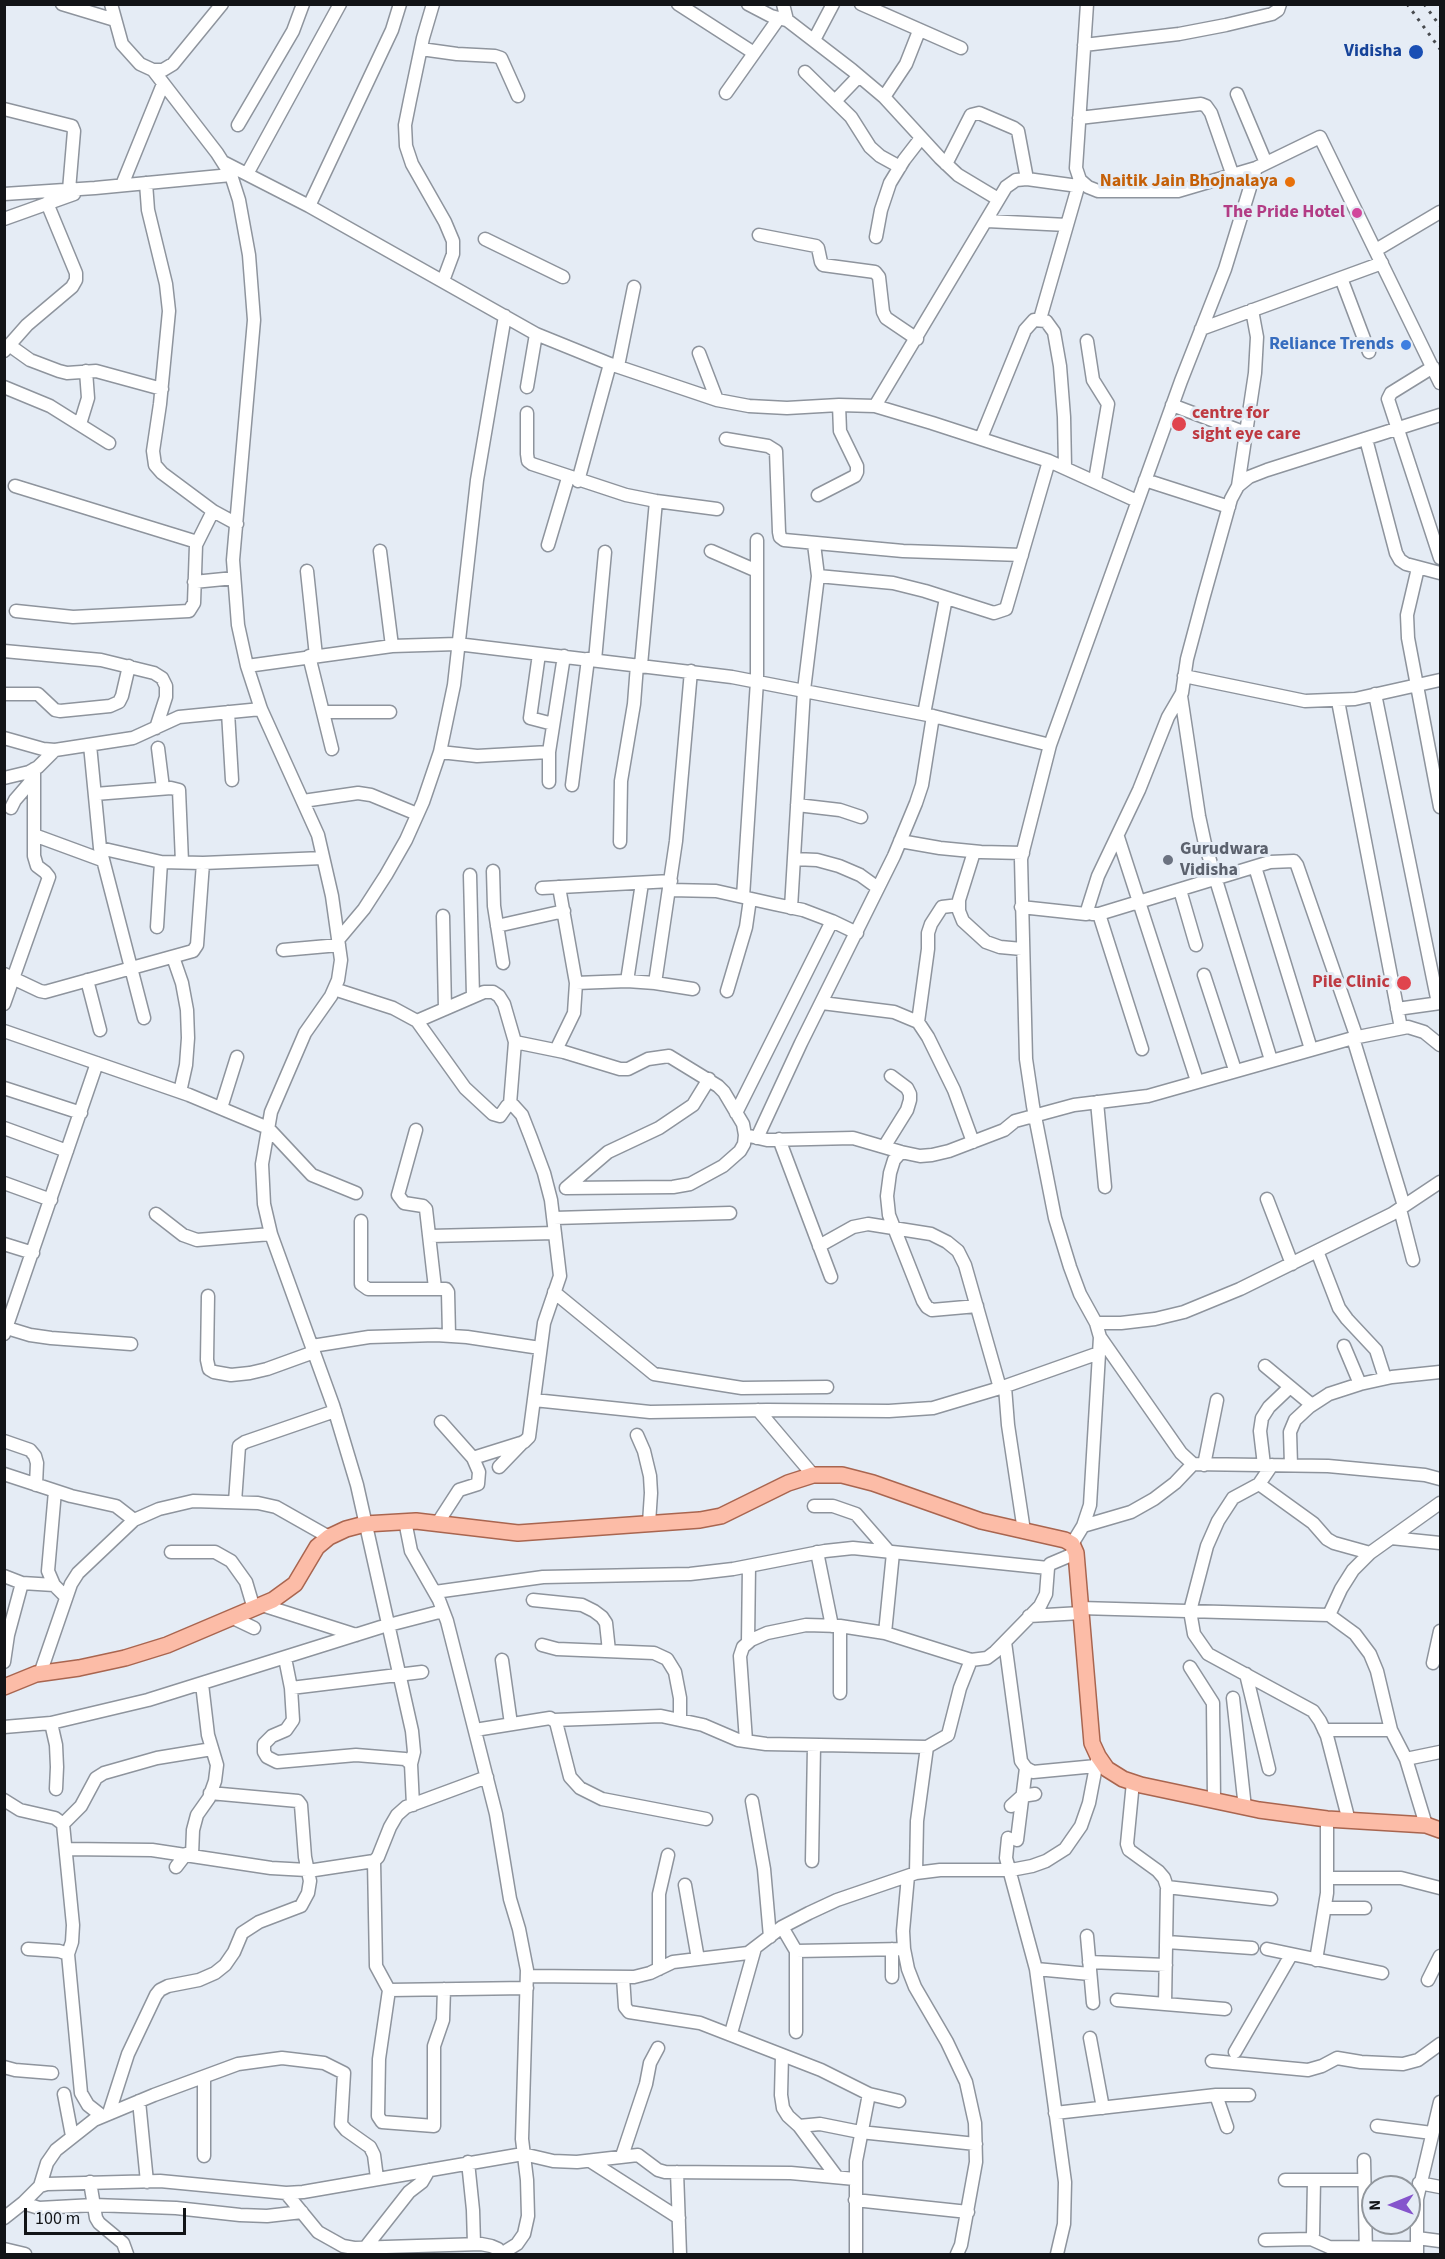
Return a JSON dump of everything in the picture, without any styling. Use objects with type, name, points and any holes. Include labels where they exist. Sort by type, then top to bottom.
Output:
[{"type":"main road","points":[[4,1687],[40,1674],[125,1658],[167,1645],[258,1607],[273,1600],[295,1584],[317,1547],[329,1537],[364,1524],[405,1521],[518,1533],[700,1520],[721,1516],[788,1483],[813,1475],[842,1475],[873,1483],[981,1521],[1065,1540],[1074,1549],[1092,1743],[1097,1761],[1107,1769],[1133,1782],[1245,1808],[1327,1819],[1433,1828]]},
{"type":"street","points":[[62,4],[115,20]]},
{"type":"street","points":[[111,4],[122,44],[140,64],[153,70],[163,70],[173,64],[222,4]]},
{"type":"street","points":[[238,125],[293,31],[303,4]]},
{"type":"street","points":[[247,174],[340,4]]},
{"type":"street","points":[[309,206],[392,30],[400,4]]},
{"type":"street","points":[[433,4],[405,124],[406,146],[412,164],[445,222],[453,241],[453,254],[443,281]]},
{"type":"street","points":[[678,4],[754,53]]},
{"type":"street","points":[[748,4],[783,19],[814,40],[884,98],[958,175],[998,199]]},
{"type":"street","points":[[726,93],[754,53],[783,19],[783,4]]},
{"type":"street","points":[[814,40],[833,4]]},
{"type":"street","points":[[861,4],[919,32],[961,48]]},
{"type":"street","points":[[1040,319],[1079,183],[1076,168],[1087,4]]},
{"type":"street","points":[[1084,45],[1155,38],[1226,25],[1272,14],[1278,10],[1280,4]]},
{"type":"street","points":[[884,98],[906,64],[919,32]]},
{"type":"street","points":[[421,49],[501,58],[518,96]]},
{"type":"street","points":[[153,70],[231,175],[239,201],[249,255],[254,320],[234,578],[238,625],[247,666],[261,709],[318,835],[332,896],[341,960],[334,989],[305,1033],[271,1112],[262,1164],[262,1183],[271,1234],[335,1412],[357,1485],[414,1742],[411,1764],[413,1805]]},
{"type":"street","points":[[805,72],[851,117],[870,147],[880,156],[900,167]]},
{"type":"street","points":[[836,100],[859,76]]},
{"type":"street","points":[[122,185],[163,84]]},
{"type":"street","points":[[1237,94],[1261,165],[1050,745],[1023,853],[1021,908],[1026,1059],[1055,1218],[1080,1294],[1096,1323],[1100,1337],[1186,1459],[1199,1464],[1328,1466],[1425,1475],[1440,1479]]},
{"type":"street","points":[[1079,118],[1188,104],[1206,106],[1211,113],[1233,176]]},
{"type":"street","points":[[4,109],[72,126],[74,131],[69,190]]},
{"type":"street","points":[[946,164],[971,115],[979,112],[1018,131],[1027,179]]},
{"type":"street","points":[[875,406],[917,339],[998,199],[1006,187],[1016,180],[1079,183],[1098,191],[1178,191],[1233,176],[1320,137],[1437,373],[1390,393],[1388,404],[1440,558]]},
{"type":"street","points":[[876,237],[881,210],[890,183],[921,138]]},
{"type":"street","points":[[222,161],[309,206],[536,334],[614,365],[717,400],[749,406],[787,408],[839,405],[875,406],[1049,461],[1137,501]]},
{"type":"street","points":[[4,194],[231,175]]},
{"type":"street","points":[[146,183],[148,210],[166,284],[169,311],[153,451],[155,465],[162,473],[213,511],[237,524]]},
{"type":"street","points":[[4,219],[95,188]]},
{"type":"street","points":[[47,203],[76,273],[76,280],[72,287],[27,324],[7,348],[59,371],[112,374],[162,388]]},
{"type":"street","points":[[1376,250],[1440,212]]},
{"type":"street","points":[[987,221],[1067,225]]},
{"type":"street","points":[[759,235],[816,246],[824,265],[874,272],[879,277],[883,312],[886,318],[917,339]]},
{"type":"street","points":[[485,239],[563,277]]},
{"type":"street","points":[[1201,329],[1382,263]]},
{"type":"street","points":[[1341,278],[1370,352]]},
{"type":"street","points":[[549,545],[614,365],[634,287]]},
{"type":"street","points":[[1252,310],[1257,337],[1252,397],[1238,486],[1229,507],[1203,599],[1181,696],[1199,816],[1271,1060]]},
{"type":"street","points":[[283,950],[338,942],[364,909],[386,875],[417,814],[440,752],[454,685],[477,480],[505,316]]},
{"type":"street","points":[[981,438],[1025,330],[1029,323],[1040,319]]},
{"type":"street","points":[[1040,319],[1051,326],[1060,366],[1065,467]]},
{"type":"street","points":[[527,387],[536,334]]},
{"type":"street","points":[[1087,341],[1093,380],[1108,404],[1095,480]]},
{"type":"street","points":[[699,353],[717,400]]},
{"type":"street","points":[[80,424],[88,398],[86,371]]},
{"type":"street","points":[[4,387],[50,406],[109,443]]},
{"type":"street","points":[[818,495],[855,476],[857,472],[857,466],[840,431],[839,405]]},
{"type":"street","points":[[1172,405],[1246,433]]},
{"type":"street","points":[[526,413],[528,461],[532,464],[626,495],[717,509]]},
{"type":"street","points":[[1238,486],[1249,477],[1267,470],[1440,415]]},
{"type":"street","points":[[726,439],[773,448],[776,451],[780,537],[789,542],[1022,555]]},
{"type":"street","points":[[1366,439],[1396,553],[1400,560],[1418,568],[1440,573]]},
{"type":"street","points":[[818,576],[893,583],[994,613],[1006,609],[1049,461]]},
{"type":"street","points":[[1145,480],[1229,507]]},
{"type":"street","points":[[15,486],[197,542]]},
{"type":"street","points":[[620,842],[621,781],[639,665],[656,501]]},
{"type":"street","points":[[16,611],[74,617],[183,612],[192,608],[197,542],[213,511]]},
{"type":"street","points":[[727,991],[744,936],[747,898],[757,681],[757,540]]},
{"type":"street","points":[[791,908],[804,690],[818,576],[814,544]]},
{"type":"street","points":[[380,550],[392,646]]},
{"type":"street","points":[[711,551],[757,571]]},
{"type":"street","points":[[572,785],[605,552]]},
{"type":"street","points":[[1418,568],[1407,615],[1408,638],[1440,807]]},
{"type":"street","points":[[307,571],[313,656],[332,749]]},
{"type":"street","points":[[194,582],[234,578]]},
{"type":"street","points":[[566,1188],[690,1184],[723,1166],[740,1151],[751,1136],[857,933],[900,841],[922,785],[929,715],[946,598]]},
{"type":"street","points":[[247,666],[392,646],[457,644],[691,671],[757,681],[929,715],[1050,745]]},
{"type":"street","points":[[4,651],[101,660],[154,673],[162,678],[166,686],[166,698],[156,728]]},
{"type":"street","points":[[539,654],[530,718],[553,724]]},
{"type":"street","points":[[549,782],[549,752],[564,656]]},
{"type":"street","points":[[4,694],[38,694],[55,710],[60,711],[110,706],[119,702],[122,696],[129,666]]},
{"type":"street","points":[[655,982],[670,886],[691,671]]},
{"type":"street","points":[[1185,676],[1296,700],[1338,701],[1440,680]]},
{"type":"street","points":[[1375,694],[1439,1003],[1397,1009]]},
{"type":"street","points":[[1086,914],[1098,876],[1139,790],[1168,717],[1181,696]]},
{"type":"street","points":[[1338,701],[1401,1028]]},
{"type":"street","points":[[4,738],[49,750],[133,738],[179,717],[261,709]]},
{"type":"street","points":[[228,712],[232,780]]},
{"type":"street","points":[[323,712],[390,712]]},
{"type":"street","points":[[90,745],[101,854],[144,1018]]},
{"type":"street","points":[[158,748],[162,788]]},
{"type":"street","points":[[8,809],[49,750]]},
{"type":"street","points":[[440,752],[477,756],[549,752]]},
{"type":"street","points":[[4,778],[35,771]]},
{"type":"street","points":[[4,1004],[9,976],[48,878],[45,872],[37,866],[34,856],[35,771]]},
{"type":"street","points":[[96,794],[162,788],[179,790],[182,862]]},
{"type":"street","points":[[303,801],[357,793],[371,795],[417,814]]},
{"type":"street","points":[[8,809],[35,802]]},
{"type":"street","points":[[797,805],[840,810],[861,817]]},
{"type":"street","points":[[34,835],[101,854],[160,862],[203,863],[323,858]]},
{"type":"street","points":[[1118,837],[1197,1081]]},
{"type":"street","points":[[900,841],[974,852],[1023,853]]},
{"type":"street","points":[[974,852],[959,905],[963,921],[986,942],[1000,947],[1022,949]]},
{"type":"street","points":[[794,859],[817,860],[839,866],[860,875],[878,888]]},
{"type":"street","points":[[1021,908],[1099,914],[1255,867],[1287,860],[1294,861],[1355,1038],[1402,1208],[1413,1260]]},
{"type":"street","points":[[157,927],[160,862]]},
{"type":"street","points":[[9,976],[40,992],[45,992],[195,949],[203,863]]},
{"type":"street","points":[[1255,867],[1311,1049]]},
{"type":"street","points":[[493,871],[502,963]]},
{"type":"street","points":[[470,875],[473,996]]},
{"type":"street","points":[[627,981],[642,883]]},
{"type":"street","points":[[542,888],[642,883],[716,891],[791,908],[832,921],[857,933]]},
{"type":"street","points":[[556,1050],[574,1013],[576,983],[559,887]]},
{"type":"street","points":[[1180,890],[1196,945]]},
{"type":"street","points":[[918,1022],[931,924],[942,907],[959,905]]},
{"type":"street","points":[[497,926],[564,911]]},
{"type":"street","points":[[1099,914],[1142,1049]]},
{"type":"street","points":[[443,916],[445,1009]]},
{"type":"street","points":[[736,1113],[832,921]]},
{"type":"street","points":[[173,957],[182,983],[187,1010],[186,1065],[180,1092]]},
{"type":"street","points":[[1204,975],[1235,1070]]},
{"type":"street","points":[[87,980],[100,1030]]},
{"type":"street","points":[[576,983],[655,982],[693,989]]},
{"type":"street","points":[[334,989],[393,1008],[417,1021],[465,1088],[493,1114],[500,1116],[510,1104],[515,1042],[504,1004],[499,996],[493,992],[484,992],[417,1021]]},
{"type":"street","points":[[822,1003],[894,1012],[918,1022],[928,1037],[954,1090],[972,1142]]},
{"type":"street","points":[[515,1042],[556,1050],[620,1070],[628,1069],[648,1059],[669,1056],[709,1079],[724,1092],[751,1136],[779,1139],[853,1138],[920,1156],[932,1155],[972,1142],[1004,1130],[1015,1121],[1074,1105],[1148,1096],[1311,1049],[1401,1028],[1408,1027],[1424,1032],[1440,1046]]},
{"type":"street","points":[[4,1031],[180,1092],[268,1128],[312,1175],[356,1193]]},
{"type":"street","points":[[221,1108],[237,1057]]},
{"type":"street","points":[[98,1063],[33,1253],[8,1311],[6,1331],[51,1338],[131,1344]]},
{"type":"street","points":[[884,1147],[907,1110],[910,1100],[907,1088],[891,1077]]},
{"type":"street","points":[[551,1200],[608,1152],[659,1128],[693,1105],[709,1079]]},
{"type":"street","points":[[4,1088],[81,1113]]},
{"type":"street","points":[[1097,1102],[1105,1187]]},
{"type":"street","points":[[499,1467],[529,1437],[544,1323],[560,1276],[554,1218],[544,1173],[522,1116],[510,1104]]},
{"type":"street","points":[[4,1128],[67,1151]]},
{"type":"street","points":[[417,1130],[398,1196],[404,1203],[423,1206],[426,1209],[435,1288]]},
{"type":"street","points":[[779,1139],[831,1277]]},
{"type":"street","points":[[900,1152],[894,1160],[890,1173],[887,1196],[893,1228],[927,1307],[932,1310],[977,1306]]},
{"type":"street","points":[[1096,1323],[1155,1319],[1184,1311],[1240,1289],[1402,1208],[1440,1182]]},
{"type":"street","points":[[4,1183],[51,1200]]},
{"type":"street","points":[[1267,1199],[1292,1263]]},
{"type":"street","points":[[554,1218],[729,1213]]},
{"type":"street","points":[[156,1214],[183,1234],[197,1240],[271,1234]]},
{"type":"street","points":[[361,1221],[361,1284],[368,1289],[446,1289],[448,1292],[449,1335]]},
{"type":"street","points":[[819,1246],[853,1227],[862,1224],[877,1224],[931,1234],[958,1251],[965,1265],[1003,1387],[1024,1531]]},
{"type":"street","points":[[430,1236],[555,1233]]},
{"type":"street","points":[[4,1244],[33,1253]]},
{"type":"street","points":[[1317,1251],[1339,1308],[1347,1320],[1376,1350],[1385,1378]]},
{"type":"street","points":[[555,1292],[654,1374],[742,1388],[827,1387]]},
{"type":"street","points":[[208,1296],[207,1360],[209,1369],[231,1375],[267,1369],[313,1349],[369,1337],[449,1335],[540,1348]]},
{"type":"street","points":[[746,1741],[740,1656],[743,1647],[748,1642],[767,1633],[806,1625],[836,1626],[885,1633],[971,1660],[987,1658],[1043,1601],[1046,1594],[1048,1568],[1074,1549],[1090,1504],[1100,1337]]},
{"type":"street","points":[[1344,1346],[1360,1384]]},
{"type":"street","points":[[534,1400],[650,1412],[889,1411],[933,1408],[1003,1387],[1099,1353]]},
{"type":"street","points":[[1265,1366],[1312,1405]]},
{"type":"street","points":[[1291,1465],[1290,1432],[1295,1420],[1329,1394],[1385,1378],[1440,1372]]},
{"type":"street","points":[[1290,1387],[1269,1407],[1262,1418],[1260,1431],[1268,1465],[1258,1484],[1233,1498],[1218,1521],[1207,1546],[1190,1611],[1194,1634],[1208,1654],[1313,1711],[1324,1730],[1349,1821]]},
{"type":"street","points":[[1083,1526],[1107,1521],[1131,1512],[1154,1499],[1199,1464],[1217,1400]]},
{"type":"street","points":[[758,1410],[813,1475]]},
{"type":"street","points":[[235,1502],[239,1446],[335,1412]]},
{"type":"street","points":[[437,1524],[459,1490],[478,1484],[479,1472],[473,1458],[441,1422]]},
{"type":"street","points":[[638,1435],[650,1476],[650,1523]]},
{"type":"street","points":[[4,1441],[30,1450],[35,1456],[36,1485]]},
{"type":"street","points":[[473,1458],[524,1442]]},
{"type":"street","points":[[4,1474],[55,1491],[116,1506],[134,1520]]},
{"type":"street","points":[[1258,1484],[1313,1523],[1327,1539],[1370,1553]]},
{"type":"street","points":[[55,1491],[48,1571],[54,1585],[66,1597]]},
{"type":"street","points":[[40,1674],[66,1597],[78,1573],[134,1520],[159,1509],[193,1501],[258,1503],[276,1507],[329,1537]]},
{"type":"street","points":[[1329,1615],[1347,1580],[1370,1553],[1440,1503]]},
{"type":"street","points":[[814,1506],[833,1506],[856,1514],[892,1553],[885,1633]]},
{"type":"street","points":[[286,2193],[318,2232],[343,2246],[365,2248],[474,2244],[491,2246],[498,2249],[501,2254],[517,2244],[524,2234],[528,2216],[527,2180],[523,2154],[527,1982],[525,1952],[510,1899],[499,1828],[487,1778],[443,1611],[435,1592],[411,1551],[405,1521]]},
{"type":"street","points":[[1391,1538],[1440,1543]]},
{"type":"street","points":[[435,1592],[543,1577],[690,1574],[853,1548],[1048,1568]]},
{"type":"street","points":[[171,1552],[215,1552],[231,1561],[246,1582],[258,1607],[356,1635]]},
{"type":"street","points":[[817,1552],[836,1626],[840,1693]]},
{"type":"street","points":[[748,1642],[749,1566]]},
{"type":"street","points":[[4,1576],[22,1583],[54,1585]]},
{"type":"street","points":[[4,1662],[8,1635],[22,1583]]},
{"type":"street","points":[[533,1600],[582,1605],[594,1611],[606,1623],[609,1651]]},
{"type":"street","points":[[4,1727],[51,1723],[148,1700],[387,1625],[443,1611]]},
{"type":"street","points":[[1029,1616],[1081,1611],[1329,1615],[1355,1634],[1370,1654],[1377,1671],[1391,1730],[1406,1759],[1433,1828]]},
{"type":"street","points":[[233,1618],[254,1628]]},
{"type":"street","points":[[1433,1663],[1440,1631]]},
{"type":"street","points":[[389,1990],[444,1989],[634,1977],[673,1962],[748,1953],[782,1927],[837,1900],[912,1875],[940,1870],[1016,1870],[1046,1861],[1065,1849],[1081,1826],[1089,1803],[1097,1761],[1033,1772],[1026,1768],[1022,1761],[1005,1642]]},
{"type":"street","points":[[542,1645],[557,1649],[654,1653],[667,1659],[675,1672],[680,1698],[680,1719]]},
{"type":"street","points":[[285,1658],[294,1708],[293,1720],[286,1730],[272,1736],[264,1744],[264,1752],[272,1761],[366,1755],[405,1759],[411,1764]]},
{"type":"street","points":[[502,1660],[512,1724]]},
{"type":"street","points":[[475,1730],[550,1718],[554,1720],[626,1715],[661,1716],[703,1725],[746,1741],[814,1746],[896,1744],[927,1746],[948,1735],[960,1688],[966,1678],[971,1660]]},
{"type":"street","points":[[1190,1667],[1213,1703],[1214,1801]]},
{"type":"street","points":[[291,1688],[422,1672]]},
{"type":"street","points":[[1246,1674],[1269,1769]]},
{"type":"street","points":[[177,1867],[189,1855],[197,1815],[215,1781],[217,1765],[212,1749],[202,1684]]},
{"type":"street","points":[[1233,1698],[1245,1808]]},
{"type":"street","points":[[554,1720],[570,1777],[580,1788],[602,1799],[706,1819]]},
{"type":"street","points":[[51,1723],[57,1767],[56,1789]]},
{"type":"street","points":[[1324,1730],[1391,1730]]},
{"type":"street","points":[[812,1861],[814,1746]]},
{"type":"street","points":[[892,1977],[912,1875],[927,1746]]},
{"type":"street","points":[[63,1824],[81,1806],[96,1778],[104,1773],[157,1758],[212,1749]]},
{"type":"street","points":[[1406,1759],[1440,1752]]},
{"type":"street","points":[[1026,1768],[1022,1796],[1006,1858],[1016,1870],[1036,1969],[1066,2198],[1062,2236],[1057,2254]]},
{"type":"street","points":[[66,1849],[135,1848],[271,1869],[308,1870],[374,1861],[397,1815],[406,1807],[487,1778]]},
{"type":"street","points":[[1133,1782],[1127,1844],[1129,1850],[1158,1871],[1167,1887],[1165,2004]]},
{"type":"street","points":[[105,2115],[128,2054],[160,1990],[168,1986],[199,1980],[214,1973],[225,1965],[234,1952],[242,1933],[248,1928],[301,1906],[308,1893],[310,1881],[302,1835],[301,1805],[298,1801],[210,1793]]},
{"type":"street","points":[[1011,1806],[1022,1796],[1035,1794]]},
{"type":"street","points":[[4,1800],[20,1810],[55,1818],[63,1824],[73,1925],[72,1942],[68,1954],[81,2093],[88,2105],[105,2115]]},
{"type":"street","points":[[752,1801],[764,1869],[770,1937]]},
{"type":"street","points":[[1316,1960],[1326,1908],[1327,1819]]},
{"type":"street","points":[[659,1969],[659,1894],[668,1855]]},
{"type":"street","points":[[374,1861],[376,1966],[389,1990],[379,2059],[379,2120],[382,2122],[434,2126],[434,2046],[443,2020],[444,1989]]},
{"type":"street","points":[[1328,1878],[1401,1878],[1440,1888]]},
{"type":"street","points":[[686,1885],[698,1959]]},
{"type":"street","points":[[1167,1887],[1271,1899]]},
{"type":"street","points":[[1326,1908],[1365,1908]]},
{"type":"street","points":[[782,1927],[796,1951],[796,2032]]},
{"type":"street","points":[[1087,1936],[1093,2003]]},
{"type":"street","points":[[1167,1942],[1252,1948]]},
{"type":"street","points":[[731,2033],[756,1948]]},
{"type":"street","points":[[28,1949],[59,1951],[68,1954]]},
{"type":"street","points":[[796,1951],[898,1949]]},
{"type":"street","points":[[898,1949],[915,1987],[947,2042],[966,2082],[975,2123],[976,2162],[968,2212],[957,2254]]},
{"type":"street","points":[[1267,1949],[1382,1973]]},
{"type":"street","points":[[1235,2052],[1291,1955]]},
{"type":"street","points":[[1428,1980],[1440,1956]]},
{"type":"street","points":[[1036,1969],[1166,1965]]},
{"type":"street","points":[[623,1977],[625,2007],[629,2012],[680,2018],[731,2033],[821,2070],[868,2094],[899,2101]]},
{"type":"street","points":[[1117,2000],[1225,2009]]},
{"type":"street","points":[[1090,2038],[1103,2108]]},
{"type":"street","points":[[1212,2061],[1308,2070],[1337,2058],[1361,2062],[1403,2064],[1418,2060],[1440,2044]]},
{"type":"street","points":[[622,2156],[646,2085],[650,2063],[658,2048]]},
{"type":"street","points":[[782,2055],[783,2108],[788,2116],[800,2126],[837,2177]]},
{"type":"street","points":[[4,2218],[40,2186],[47,2163],[56,2150],[94,2120],[237,2064],[282,2058],[324,2063],[344,2073],[341,2124],[370,2147],[374,2155],[377,2178]]},
{"type":"street","points":[[4,2067],[52,2073]]},
{"type":"street","points":[[204,2077],[204,2156]]},
{"type":"street","points":[[64,2094],[72,2136]]},
{"type":"street","points":[[856,2254],[855,2179],[860,2132],[868,2094]]},
{"type":"street","points":[[1055,2113],[1216,2096],[1249,2095]]},
{"type":"street","points":[[1216,2096],[1227,2127]]},
{"type":"street","points":[[139,2101],[147,2181]]},
{"type":"street","points":[[1421,2176],[1435,2130],[1440,2102]]},
{"type":"street","points":[[800,2126],[820,2124],[860,2132],[976,2144]]},
{"type":"street","points":[[1377,2126],[1435,2130]]},
{"type":"street","points":[[40,2186],[147,2181],[286,2193],[303,2192],[523,2154],[553,2161],[590,2162],[639,2154],[658,2170],[790,2173],[855,2179]]},
{"type":"street","points":[[1364,2160],[1364,2175]]},
{"type":"street","points":[[468,2162],[474,2244]]},
{"type":"street","points":[[590,2162],[679,2218]]},
{"type":"street","points":[[365,2248],[409,2192],[422,2182],[429,2170]]},
{"type":"street","points":[[677,2172],[681,2254]]},
{"type":"street","points":[[1285,2180],[1361,2180]]},
{"type":"street","points":[[1311,2239],[1314,2180]]},
{"type":"street","points":[[90,2182],[99,2223],[123,2243],[127,2254]]},
{"type":"street","points":[[1421,2183],[1440,2187]]},
{"type":"street","points":[[855,2199],[968,2212]]},
{"type":"street","points":[[23,2203],[39,2208],[94,2205],[176,2208],[267,2216],[302,2212]]},
{"type":"street","points":[[1366,2235],[1367,2252]]},
{"type":"street","points":[[1265,2241],[1311,2239],[1329,2247],[1367,2252],[1417,2247],[1440,2241]]},
{"type":"street","points":[[4,2249],[21,2254]]},
{"type":"railway","points":[[1407,4],[1440,49]]},
{"type":"railway","points":[[1424,4],[1440,26]]},
{"type":"place","name":"Vidisha","points":[[1416,52]]},
{"type":"place","name":"Naitik Jain Bhojnalaya","points":[[1290,182]]},
{"type":"place","name":"The Pride Hotel","points":[[1357,213]]},
{"type":"place","name":"Reliance Trends","points":[[1406,345]]},
{"type":"place","name":"centre for sight eye care","points":[[1179,424]]},
{"type":"place","name":"Gurudwara Vidisha","points":[[1168,860]]},
{"type":"place","name":"Pile Clinic","points":[[1404,983]]}]
